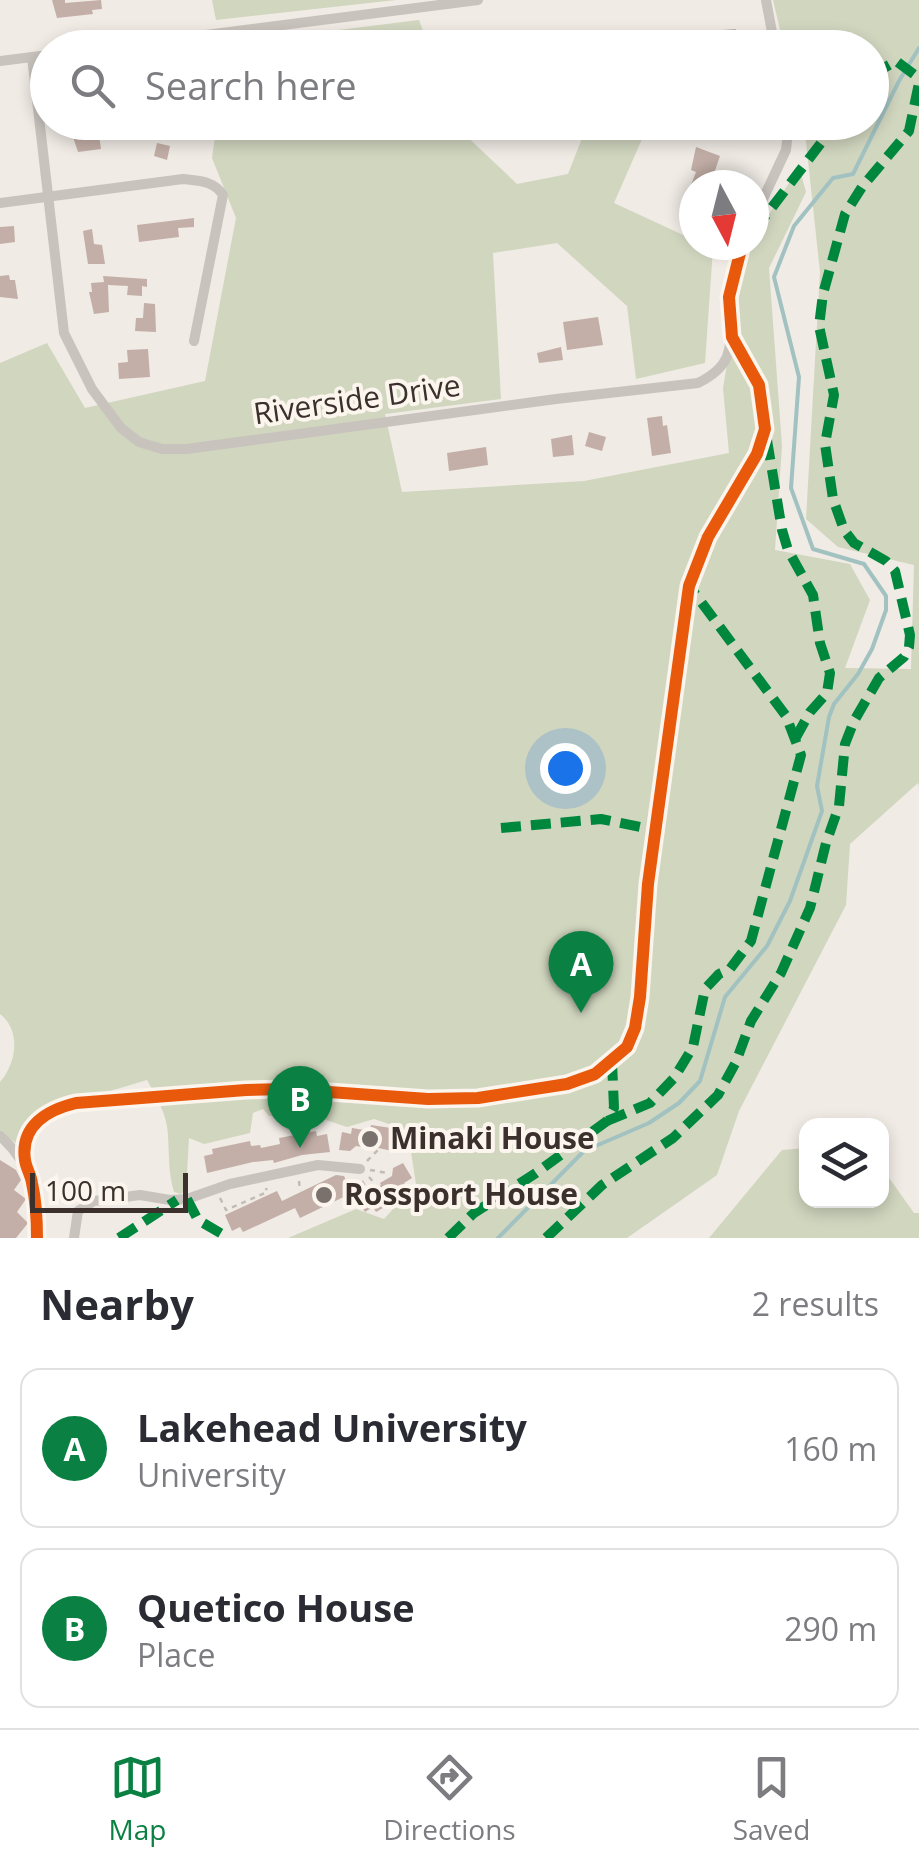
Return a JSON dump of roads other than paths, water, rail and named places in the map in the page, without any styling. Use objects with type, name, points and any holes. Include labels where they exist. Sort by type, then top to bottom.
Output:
[{"type":"street","points":[[228,30],[397,5],[478,0]]},
{"type":"street","points":[[766,0],[772,30]]},
{"type":"street","points":[[0,61],[30,57]]},
{"type":"street","name":"Riverside Drive","points":[[41,140],[64,333],[92,389],[121,428],[139,442],[162,449],[187,449],[556,398],[698,383],[718,373],[729,356],[729,297],[738,260]]},
{"type":"street","points":[[769,186],[787,140]]},
{"type":"street","points":[[0,204],[182,179],[218,187],[223,194],[194,341]]},
{"type":"street","points":[[0,1136],[21,1158],[32,1179],[37,1238]]},
{"type":"street","points":[[74,1238],[74,1223],[85,1204],[140,1195],[177,1200],[321,1165],[360,1170]]},
{"type":"waterway","points":[[889,101],[919,48]]},
{"type":"waterway","points":[[498,1238],[584,1151],[649,1123],[679,1103],[700,1081],[725,997],[767,946],[790,901],[822,811],[817,786],[829,717],[872,649],[886,610],[886,596],[864,564],[813,549],[791,488],[799,377],[774,277],[794,226],[833,178],[853,174],[870,140]]},
{"type":"place","name":"Lakehead University","points":[[581,1013]]},
{"type":"place","name":"Minaki House","points":[[370,1139]]},
{"type":"place","name":"Quetico House","points":[[300,1148]]},
{"type":"place","name":"Rossport House","points":[[324,1195]]}]
